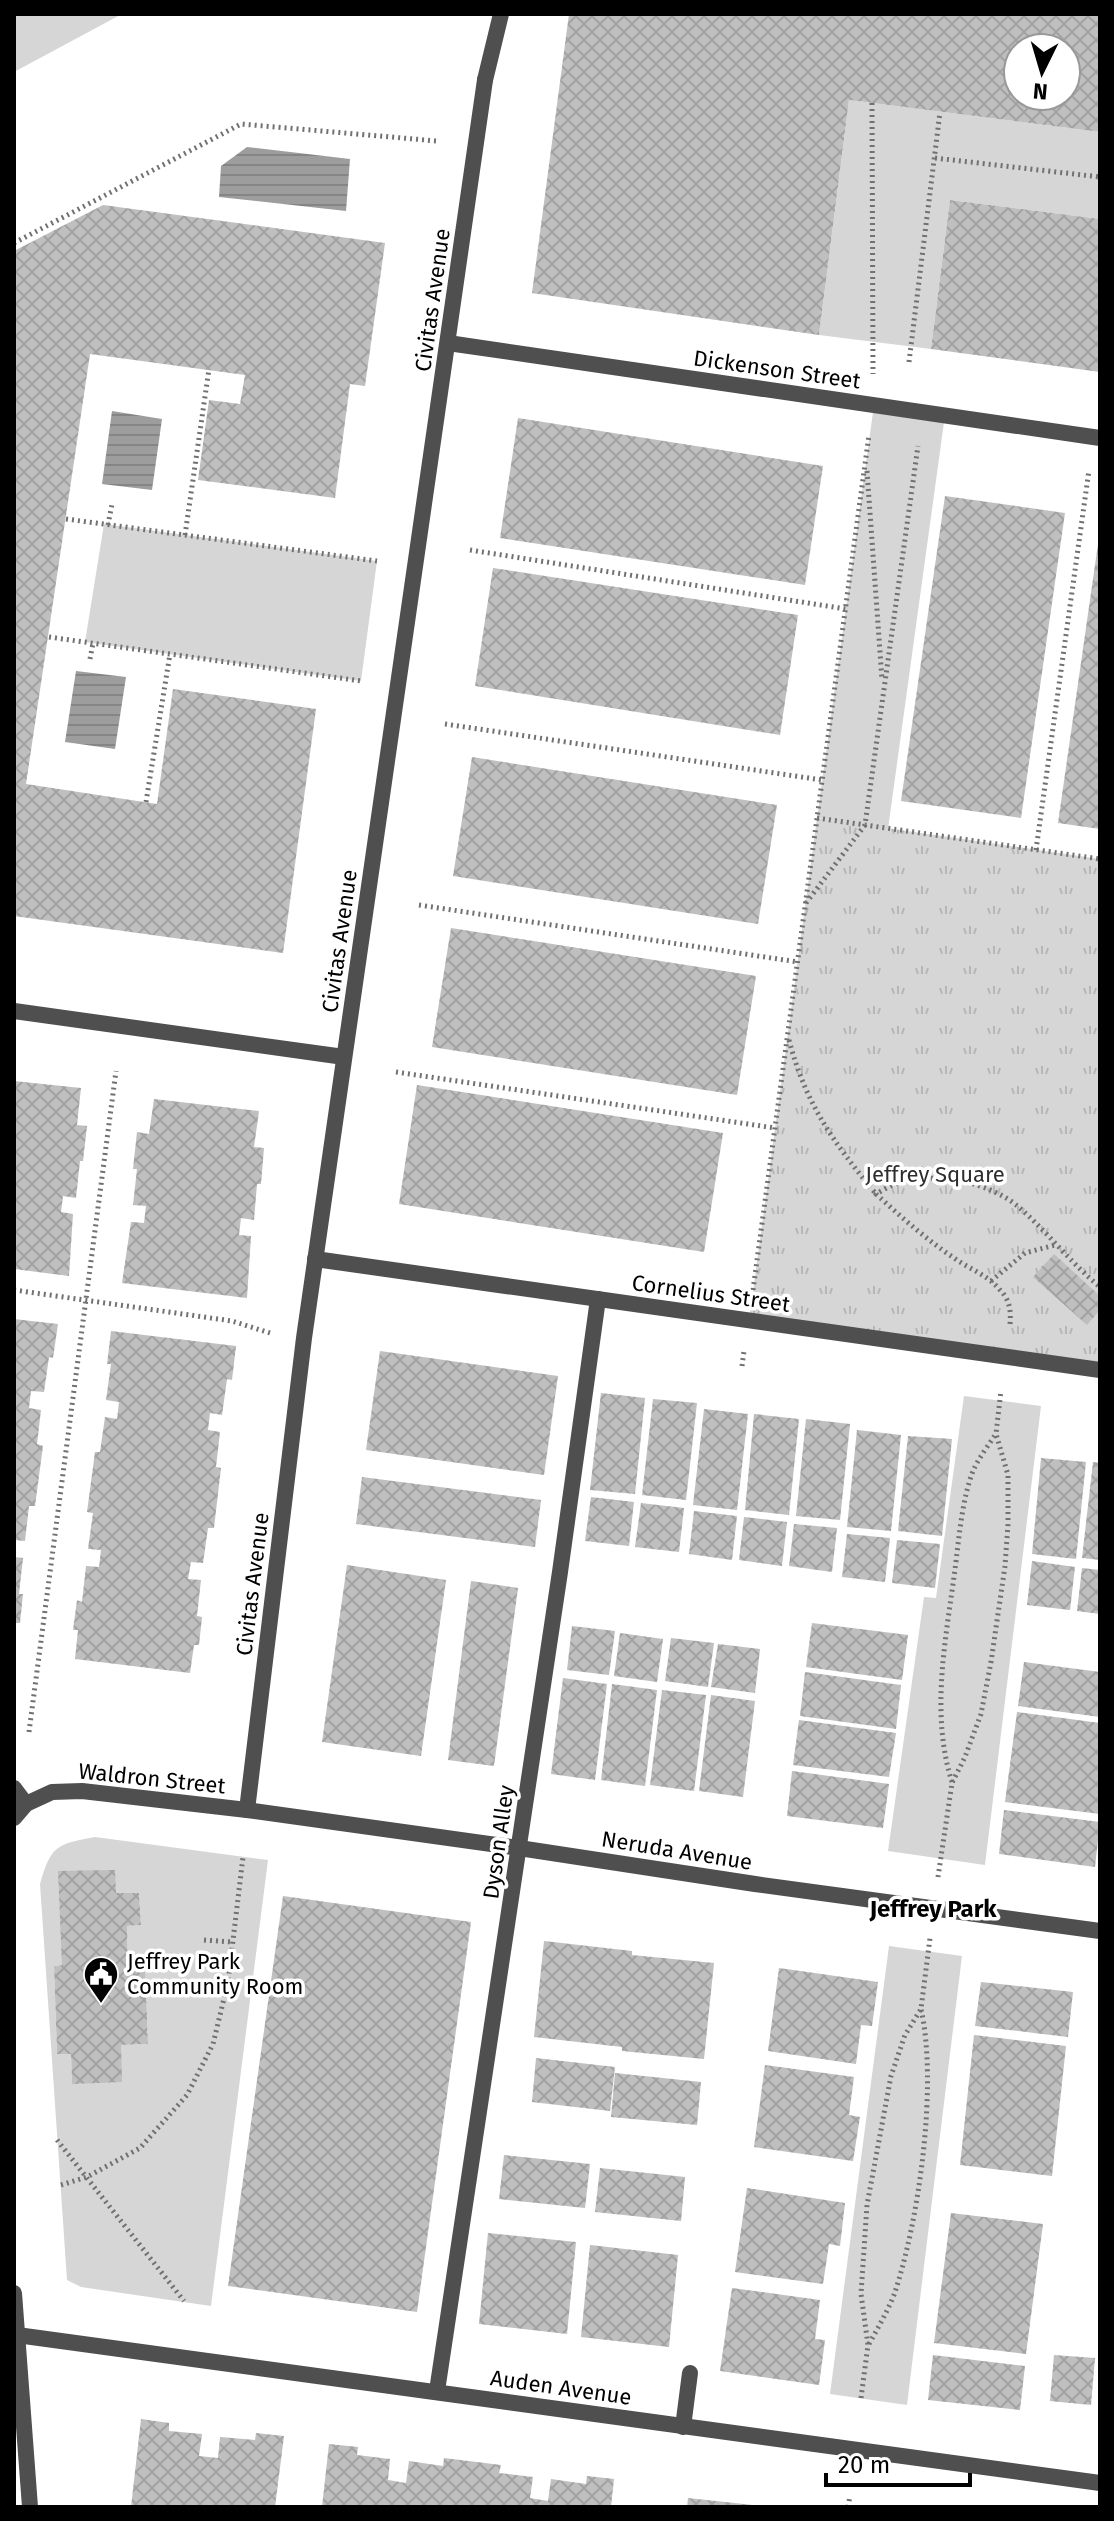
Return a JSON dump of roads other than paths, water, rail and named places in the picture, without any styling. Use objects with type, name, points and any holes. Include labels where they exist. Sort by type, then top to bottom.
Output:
[{"type":"street","name":"Civitas Avenue","points":[[247,1810],[315,1259],[485,80],[501,14]]},
{"type":"street","name":"Dickenson Street","points":[[448,343],[1100,438]]},
{"type":"street","points":[[14,1011],[344,1057]]},
{"type":"street","name":"Cornelius Street","points":[[315,1259],[1100,1370]]},
{"type":"street","name":"Dyson Alley","points":[[437,2391],[598,1299]]},
{"type":"street","points":[[14,1788],[26,1804],[14,1818]]},
{"type":"street","name":"Waldron Street","points":[[26,1804],[52,1792],[82,1791],[247,1810]]},
{"type":"street","name":"Neruda Avenue","points":[[247,1810],[1100,1931]]},
{"type":"street","points":[[14,2293],[30,2507]]},
{"type":"street","name":"Auden Avenue","points":[[17,2335],[1100,2483]]},
{"type":"street","points":[[683,2427],[690,2373]]},
{"type":"place","name":"Jeffrey Park Community Room","points":[[101,2005]]},
{"type":"district","name":"Jeffrey Park","points":[[933,1909]]},
{"type":"park label","name":"Jeffrey Square","points":[[935,1174]]}]
